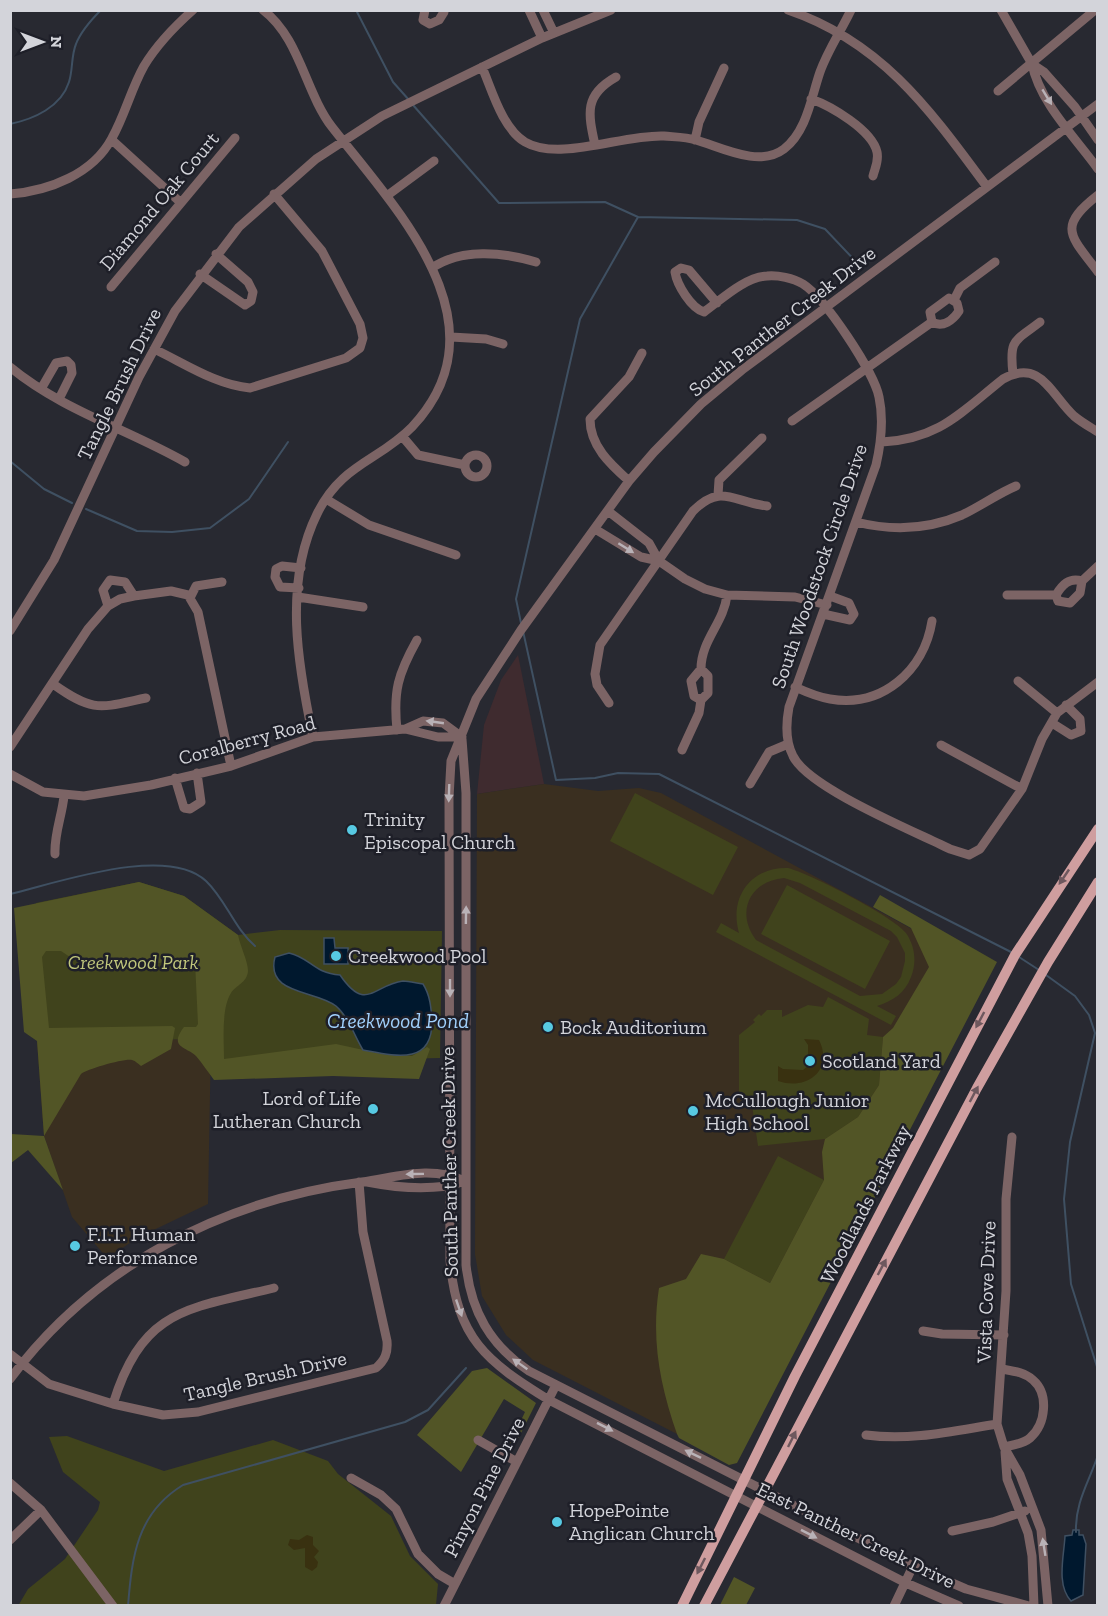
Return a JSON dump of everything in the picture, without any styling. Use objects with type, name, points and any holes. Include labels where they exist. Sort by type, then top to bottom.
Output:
[{"type":"main road","name":"Woodlands Parkway","points":[[682,1605],[746,1480],[795,1377],[1008,969],[1098,829]]},
{"type":"main road","points":[[704,1605],[766,1492],[972,1097],[1035,984],[1098,882]]},
{"type":"street","points":[[10,194],[39,189],[64,181],[93,161],[112,140],[144,67],[193,10]]},
{"type":"street","points":[[263,10],[283,33],[323,111],[388,195],[432,268],[447,309],[451,337],[439,386],[423,413],[402,436],[351,470],[326,499],[312,525],[301,568],[298,592],[299,659],[313,737]]},
{"type":"street","points":[[425,10],[423,20],[430,24],[439,20],[443,11]]},
{"type":"street","points":[[530,10],[542,38]]},
{"type":"street","points":[[543,10],[554,33]]},
{"type":"street","name":"Tangle Brush Drive","points":[[10,631],[54,560],[174,311],[216,254],[274,194],[344,140],[409,102],[542,38],[610,10]]},
{"type":"street","points":[[788,10],[840,33],[900,78],[943,128],[987,187]]},
{"type":"street","points":[[482,67],[509,124],[524,141],[537,147],[595,145],[626,137],[650,136],[695,140],[748,155],[774,154],[796,137],[820,72],[851,10]]},
{"type":"street","points":[[1001,10],[1032,64],[1035,77],[1067,127],[1098,169]]},
{"type":"street","points":[[998,90],[1095,10]]},
{"type":"street","points":[[1032,64],[1044,72],[1098,140]]},
{"type":"street","points":[[695,140],[699,122],[724,68]]},
{"type":"street","points":[[595,145],[589,112],[593,97],[616,77]]},
{"type":"street","points":[[811,99],[840,113],[873,144],[877,162],[873,176]]},
{"type":"street","name":"South Panther Creek Drive","points":[[737,1495],[549,1400],[506,1373],[488,1358],[465,1324],[452,1284],[449,798],[451,761],[476,699],[523,626],[629,481],[712,394],[1098,104]]},
{"type":"street","name":"Diamond Oak Court","points":[[111,287],[235,138]]},
{"type":"street","points":[[112,140],[180,202]]},
{"type":"street","points":[[388,195],[434,161]]},
{"type":"street","points":[[154,349],[218,380],[250,388],[346,358],[360,348],[363,338],[360,324],[330,263],[274,194]]},
{"type":"street","points":[[1098,195],[1079,210],[1071,226],[1076,243],[1098,272]]},
{"type":"street","points":[[200,274],[245,305],[251,301],[254,292],[248,282],[216,254]]},
{"type":"street","points":[[432,268],[453,256],[464,255],[519,257],[536,262]]},
{"type":"street","points":[[954,300],[960,288],[995,262]]},
{"type":"street","points":[[681,268],[689,270],[717,303],[704,312],[698,310],[676,281],[675,272],[681,268]]},
{"type":"street","name":"South Woodstock Circle Drive","points":[[717,303],[743,284],[766,276],[791,279],[802,284],[826,308],[867,368],[880,398],[882,442],[827,605],[795,687],[787,717],[788,744]]},
{"type":"street","points":[[932,322],[941,325],[956,316],[958,306],[954,300]]},
{"type":"street","points":[[932,322],[930,312],[933,308],[943,301],[954,300]]},
{"type":"street","points":[[792,421],[932,322]]},
{"type":"street","points":[[1013,374],[1010,352],[1013,343],[1040,322]]},
{"type":"street","points":[[451,337],[486,339],[503,344]]},
{"type":"street","points":[[629,481],[596,445],[590,434],[590,418],[629,376],[642,352]]},
{"type":"street","points":[[42,389],[56,363],[67,362],[71,365],[72,373],[59,399]]},
{"type":"street","points":[[10,367],[74,409],[185,462]]},
{"type":"street","points":[[882,442],[914,439],[926,435],[1013,374],[1026,373],[1042,379],[1075,416],[1098,432]]},
{"type":"street","points":[[402,436],[417,455],[465,465]]},
{"type":"street","points":[[718,495],[719,480],[762,438]]},
{"type":"street","points":[[856,522],[901,529],[918,528],[964,514],[997,493],[1016,486]]},
{"type":"street","points":[[609,703],[597,685],[597,654],[607,631],[693,511],[706,497],[718,495],[767,506]]},
{"type":"street","points":[[326,499],[369,525],[456,555]]},
{"type":"street","points":[[608,511],[649,543],[659,561]]},
{"type":"street","points":[[595,529],[641,557],[659,561],[685,579],[727,595],[795,597],[827,605]]},
{"type":"street","points":[[301,568],[282,566],[276,569],[275,577],[280,587],[363,607]]},
{"type":"street","points":[[1056,595],[1058,601],[1070,603],[1080,593],[1082,581],[1098,566]]},
{"type":"street","points":[[108,606],[103,590],[111,580],[125,582],[134,596]]},
{"type":"street","points":[[1007,595],[1056,595],[1069,581],[1082,581]]},
{"type":"street","points":[[190,598],[196,586],[222,582]]},
{"type":"street","points":[[10,747],[88,629],[108,606],[120,599],[171,591],[190,598],[198,612],[231,766]]},
{"type":"street","points":[[701,700],[694,696],[691,681],[700,669],[702,651],[720,620],[727,595]]},
{"type":"street","points":[[795,687],[832,700],[870,697],[886,691],[915,665],[930,636],[932,621]]},
{"type":"street","points":[[401,729],[394,704],[396,683],[417,640]]},
{"type":"street","points":[[682,750],[699,713],[701,700],[708,693],[708,676],[700,669]]},
{"type":"street","points":[[1018,681],[1058,713]]},
{"type":"street","points":[[750,784],[770,752],[788,744],[798,765],[823,785],[950,849],[969,855],[980,849],[1022,789],[1042,739],[1058,713],[1098,682]]},
{"type":"street","points":[[53,684],[78,702],[94,707],[146,698]]},
{"type":"street","points":[[1052,723],[1071,735],[1082,731],[1080,719],[1066,705]]},
{"type":"street","name":"Coralberry Road","points":[[10,774],[33,788],[64,796],[108,793],[231,766],[313,737],[401,729],[423,721],[443,723],[462,737]]},
{"type":"street","name":"Coralberry Road","points":[[401,729],[438,737],[462,737]]},
{"type":"street","name":"South Panther Creek Drive","points":[[462,737],[466,793],[466,1265],[470,1290],[478,1316],[488,1334],[513,1360],[556,1385],[766,1492]]},
{"type":"street","points":[[941,745],[1022,789]]},
{"type":"street","points":[[175,778],[181,803],[184,808],[190,809],[201,802],[202,792],[197,773]]},
{"type":"street","points":[[56,854],[55,841],[63,812],[64,796]]},
{"type":"street","name":"Vista Cove Drive","points":[[1012,1137],[1006,1198],[1004,1335],[997,1424],[1004,1447],[1007,1479],[1021,1513],[1032,1556],[1034,1605]]},
{"type":"street","points":[[10,1379],[52,1330],[93,1293],[140,1258],[179,1236],[266,1201],[327,1186],[362,1182],[391,1175],[450,1174],[465,1181]]},
{"type":"street","points":[[362,1182],[409,1187],[450,1187],[465,1181]]},
{"type":"street","name":"Tangle Brush Drive","points":[[10,1354],[49,1384],[113,1404],[163,1415],[198,1412],[376,1368],[388,1351],[363,1232],[362,1182]]},
{"type":"street","points":[[113,1404],[128,1362],[137,1348],[161,1324],[196,1308],[274,1288]]},
{"type":"street","points":[[923,1330],[942,1334],[1004,1335]]},
{"type":"street","points":[[1002,1369],[1031,1378],[1038,1385],[1044,1402],[1042,1421],[1032,1436],[1024,1442],[1004,1447]]},
{"type":"street","name":"Pinyon Pine Drive","points":[[444,1605],[556,1385]]},
{"type":"street","points":[[866,1435],[895,1439],[997,1424]]},
{"type":"street","points":[[478,1440],[517,1462]]},
{"type":"street","name":"Vista Cove Drive","points":[[1004,1447],[1020,1474],[1041,1530],[1048,1605]]},
{"type":"street","points":[[351,1478],[381,1496],[396,1509],[418,1554],[438,1574],[455,1584]]},
{"type":"street","points":[[10,1483],[42,1510],[113,1605]]},
{"type":"street","name":"East Panther Creek Drive","points":[[766,1492],[913,1566],[966,1589],[1029,1605]]},
{"type":"street","name":"East Panther Creek Drive","points":[[737,1495],[906,1583],[959,1605]]},
{"type":"street","points":[[952,1531],[993,1522],[1033,1508]]},
{"type":"street","points":[[10,1540],[42,1510]]},
{"type":"street","points":[[894,1605],[913,1566]]},
{"type":"shaded area","points":[[518,655],[544,784],[477,794],[484,725],[501,680]]},
{"type":"shaded area","name":"McCullough Junior High School","points":[[544,784],[598,791],[639,788],[661,793],[984,968],[703,1382],[677,1434],[533,1360],[506,1335],[482,1296],[475,1254],[477,794]]},
{"type":"shaded area","points":[[211,1039],[208,1204],[139,1237],[107,1258],[72,1217],[44,1136],[37,1041]]},
{"type":"green space","points":[[635,793],[738,847],[713,895],[610,841]]},
{"type":"green space","points":[[788,868],[831,887],[869,907],[906,933],[914,954],[911,977],[898,996],[877,1006],[896,1016],[891,1025],[716,932],[721,923],[739,933],[737,908],[740,897],[753,879],[775,869]],"holes":[[[784,878],[800,883],[891,931],[897,937],[905,953],[905,961],[901,977],[896,984],[882,994],[860,996],[756,940],[747,919],[749,900],[755,892],[772,880]]]},
{"type":"green space","name":"Creekwood Park","points":[[139,882],[184,896],[238,935],[280,930],[442,931],[440,1058],[316,1061],[211,1070],[211,1039],[44,1041],[36,903]]},
{"type":"green space","points":[[139,882],[184,896],[238,935],[247,963],[247,975],[231,993],[226,1008],[224,1059],[336,1044],[382,1054],[412,1056],[427,1047],[430,1049],[419,1079],[333,1076],[214,1080],[196,1056],[178,1043],[184,1027],[196,1027],[198,1024],[195,962],[147,963],[123,958],[102,965],[73,959],[61,951],[46,951],[42,957],[49,1028],[172,1026],[175,1028],[171,1049],[141,1066],[133,1060],[128,1060],[106,1064],[81,1074],[44,1136],[37,1041],[24,1032],[14,908]]},
{"type":"green space","points":[[787,885],[890,941],[865,989],[761,934]]},
{"type":"green space","points":[[880,895],[997,962],[737,1463],[729,1465],[679,1438],[677,1434],[666,1398],[659,1362],[656,1326],[659,1288],[686,1279],[701,1254],[724,1259],[770,1283],[824,1180],[822,1152],[825,1139],[858,1117],[879,1085],[883,1037],[893,1028],[929,967],[911,928],[873,907]]},
{"type":"green space","name":"Scotland Yard","points":[[828,997],[869,1019],[867,1035],[883,1037],[879,1085],[858,1117],[825,1139],[758,1146],[751,1098],[739,1097],[739,1035],[755,1022],[753,1020],[759,1014],[761,1016],[767,1010],[782,1010],[782,1017],[808,1005],[823,1007]]},
{"type":"green space","points":[[11,1134],[44,1136],[63,1190],[28,1150],[11,1163]]},
{"type":"green space","points":[[778,1156],[824,1180],[770,1283],[724,1259]]},
{"type":"green space","points":[[487,1368],[536,1403],[512,1451],[508,1447],[525,1412],[504,1399],[461,1472],[417,1435],[472,1371]]},
{"type":"green space","points":[[67,1436],[164,1471],[273,1440],[328,1461],[338,1474],[391,1516],[410,1556],[438,1584],[436,1605],[18,1606],[28,1589],[65,1559],[98,1510],[100,1502],[63,1472],[49,1437]]},
{"type":"green space","points":[[734,1577],[755,1588],[746,1605],[720,1605]]},
{"type":"sand","points":[[804,1039],[819,1040],[823,1051],[820,1069],[815,1076],[799,1083],[778,1081],[778,1066],[783,1069],[803,1070],[808,1066],[808,1045]]},
{"type":"sand","points":[[307,1535],[313,1537],[313,1545],[319,1551],[314,1557],[318,1562],[317,1567],[312,1571],[305,1567],[305,1548],[294,1550],[288,1545],[290,1539],[299,1540]]},
{"type":"water","name":"Creekwood Pool","points":[[324,938],[334,938],[335,948],[348,948],[348,964],[324,964]]},
{"type":"water","name":"Creekwood Pond","points":[[289,953],[324,971],[340,975],[357,993],[363,995],[403,981],[423,984],[429,997],[432,1020],[431,1035],[426,1045],[419,1051],[399,1055],[363,1050],[348,1021],[336,1006],[294,990],[278,978],[274,969],[275,957]]},
{"type":"water","points":[[1073,1530],[1079,1530],[1079,1535],[1083,1535],[1086,1544],[1083,1595],[1071,1601],[1066,1594],[1062,1570],[1065,1536],[1072,1535]]},
{"type":"waterway","points":[[10,124],[37,115],[60,98],[69,82],[73,53],[78,39],[86,26],[101,10]]},
{"type":"waterway","points":[[356,10],[393,82],[409,100]]},
{"type":"waterway","points":[[413,105],[499,203],[605,202],[638,217]]},
{"type":"waterway","points":[[521,623],[516,599],[580,319],[638,217],[797,220],[825,229],[861,267]]},
{"type":"waterway","points":[[86,509],[137,531],[172,532],[210,528],[249,499],[288,442]]},
{"type":"waterway","points":[[10,461],[44,489],[72,503]]},
{"type":"waterway","points":[[523,631],[556,780],[595,778],[618,773],[659,774],[1011,952]]},
{"type":"waterway","points":[[10,894],[82,875],[139,866],[166,866],[188,870],[206,881],[241,931],[255,946]]},
{"type":"waterway","points":[[1019,957],[1039,970]]},
{"type":"waterway","points":[[1046,975],[1075,996],[1089,1015],[1095,1033],[1070,1142],[1064,1199],[1071,1284],[1098,1370]]},
{"type":"waterway","points":[[128,1606],[135,1553],[146,1522],[168,1496],[183,1485],[405,1422],[428,1410],[466,1368]]},
{"type":"waterway","points":[[1076,1532],[1080,1502],[1098,1455]]},
{"type":"place","name":"Trinity Episcopal Church","points":[[352,830]]},
{"type":"place","name":"Creekwood Pool","points":[[336,956]]},
{"type":"place","name":"Bock Auditorium","points":[[548,1027]]},
{"type":"place","name":"Scotland Yard","points":[[810,1061]]},
{"type":"place","name":"Lord of Life Lutheran Church","points":[[373,1109]]},
{"type":"place","name":"McCullough Junior High School","points":[[693,1111]]},
{"type":"place","name":"F.I.T. Human Performance","points":[[75,1246]]},
{"type":"place","name":"HopePointe Anglican Church","points":[[557,1522]]}]
